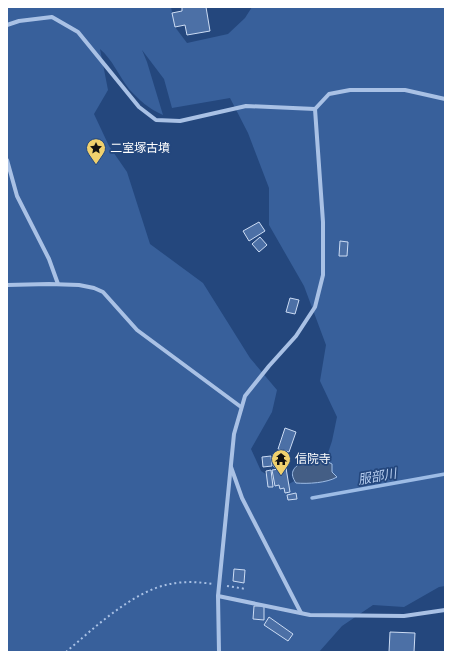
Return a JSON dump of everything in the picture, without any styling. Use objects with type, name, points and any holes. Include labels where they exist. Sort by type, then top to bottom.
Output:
[{"type":"street","points":[[7,25],[19,21],[52,17],[78,32],[140,107],[156,120],[180,121],[246,106],[315,109]]},
{"type":"street","points":[[219,652],[218,596],[234,434],[241,407],[245,396],[296,336],[315,306],[323,275],[323,222],[315,109],[329,94],[350,90],[405,90],[445,99]]},
{"type":"street","points":[[7,160],[17,196],[50,259],[58,284]]},
{"type":"street","points":[[7,285],[79,285],[94,288],[103,292],[137,330],[241,407]]},
{"type":"street","points":[[231,465],[242,498],[301,613]]},
{"type":"street","points":[[218,596],[310,615],[404,616],[445,610]]},
{"type":"path","points":[[66,652],[106,617],[149,591],[170,584],[204,583],[246,589]]},
{"type":"shaded area","points":[[7,7],[171,7],[175,27],[187,43],[228,34],[245,18],[252,7],[445,7],[445,586],[439,587],[404,607],[373,605],[342,626],[319,652],[7,652]],"holes":[[[100,49],[129,89],[144,104],[158,113],[163,115],[142,50],[164,79],[172,108],[230,98],[248,133],[269,188],[269,225],[304,286],[326,345],[320,381],[337,417],[332,441],[324,465],[285,486],[261,471],[251,449],[272,412],[277,390],[250,358],[203,283],[150,244],[127,172],[109,146],[94,114],[108,90]]]},
{"type":"shaded area","points":[[324,460],[332,464],[332,472],[337,477],[328,481],[317,483],[296,483],[292,474],[296,466],[302,462],[304,464]]},
{"type":"building","points":[[182,7],[206,7],[210,31],[187,35],[185,25],[175,27],[172,13],[182,11]]},
{"type":"building","points":[[259,222],[265,231],[249,241],[243,231]]},
{"type":"building","points":[[260,237],[267,245],[259,252],[252,244]]},
{"type":"building","points":[[340,241],[348,242],[347,256],[339,256]]},
{"type":"building","points":[[290,298],[299,300],[295,314],[286,312]]},
{"type":"building","points":[[285,428],[296,432],[289,452],[278,449]]},
{"type":"building","points":[[285,452],[286,466],[274,467],[273,454]]},
{"type":"building","points":[[271,456],[272,466],[263,467],[262,457]]},
{"type":"building","points":[[286,468],[290,492],[285,493],[284,488],[280,489],[279,485],[275,486],[272,470]]},
{"type":"building","points":[[271,470],[273,487],[268,487],[266,471]]},
{"type":"building","points":[[296,493],[297,499],[288,500],[287,495]]},
{"type":"building","points":[[234,569],[245,570],[244,583],[233,581]]},
{"type":"building","points":[[254,606],[264,606],[264,620],[253,619]]},
{"type":"building","points":[[269,617],[293,634],[288,641],[264,625]]},
{"type":"building","points":[[390,632],[415,633],[414,652],[389,652]]},
{"type":"waterway","name":"服部川","points":[[312,498],[445,474]]},
{"type":"place","name":"二室塚古墳","points":[[96,165]]},
{"type":"place","name":"信院寺","points":[[281,476]]}]
